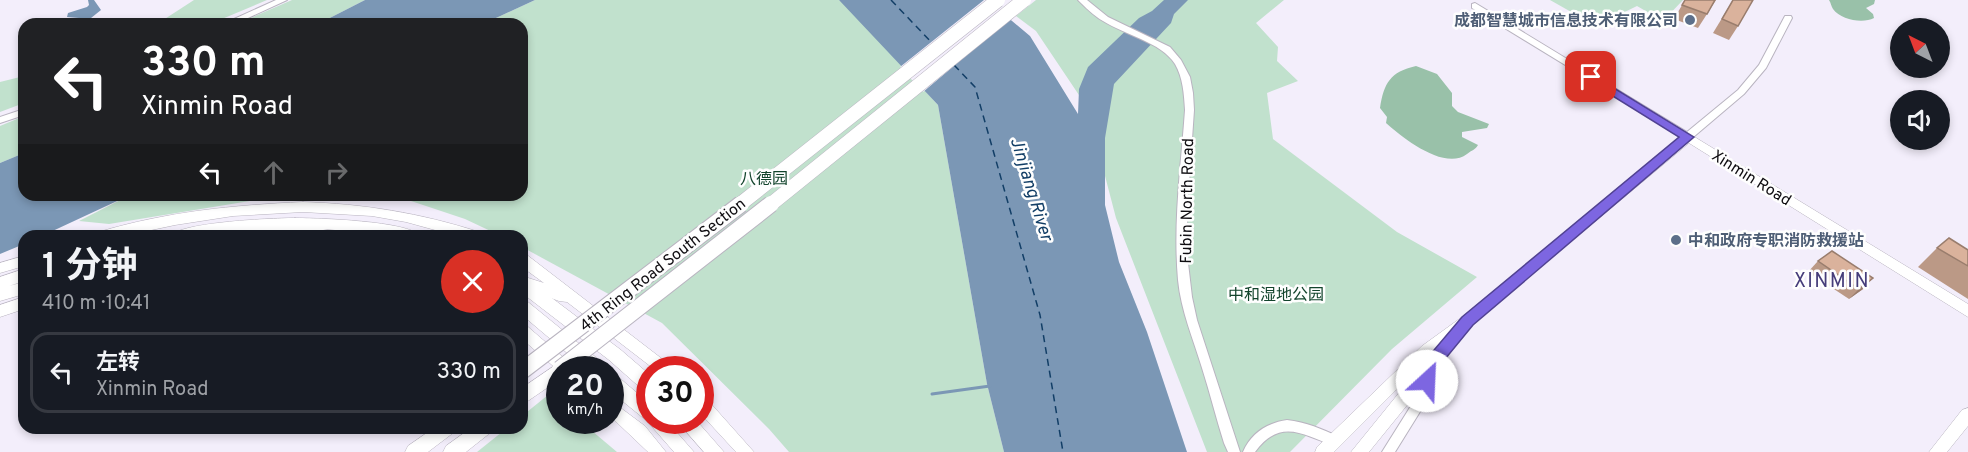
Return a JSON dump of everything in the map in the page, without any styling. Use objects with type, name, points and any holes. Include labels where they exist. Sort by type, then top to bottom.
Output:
[{"type":"highway","name":"4th Ring Road South Section","points":[[528,366],[675,256],[998,0]]},
{"type":"highway","name":"4th Ring Road South Section","points":[[577,356],[692,268],[1024,0]]},
{"type":"highway","points":[[218,230],[264,223],[321,222],[384,230]]},
{"type":"highway","points":[[0,280],[18,275]]},
{"type":"highway","points":[[528,287],[636,374]]},
{"type":"highway","points":[[0,295],[18,290]]},
{"type":"highway","points":[[528,311],[582,356]]},
{"type":"highway","name":"4th Ring Road South Section","points":[[528,393],[546,380]]},
{"type":"highway","points":[[624,392],[636,403]]},
{"type":"highway","points":[[414,452],[439,434]]},
{"type":"highway","points":[[452,452],[476,434]]},
{"type":"highway","points":[[668,434],[685,452]]},
{"type":"highway","points":[[698,434],[715,452]]},
{"type":"main road","name":"Xinmin Road","points":[[1688,137],[1968,310]]},
{"type":"main road","points":[[1323,452],[1427,350],[1467,321],[1688,137]]},
{"type":"main road","points":[[128,230],[218,213],[275,207],[337,206],[386,211],[430,221],[456,230]]},
{"type":"main road","points":[[0,268],[18,263]]},
{"type":"main road","points":[[528,264],[648,356]]},
{"type":"main road","points":[[528,284],[580,303]]},
{"type":"main road","points":[[0,302],[18,296]]},
{"type":"main road","points":[[0,311],[18,305]]},
{"type":"main road","points":[[1359,452],[1467,321]]},
{"type":"main road","points":[[528,335],[552,356]]},
{"type":"main road","points":[[1937,452],[1968,415]]},
{"type":"main road","points":[[714,417],[746,452]]},
{"type":"main road","points":[[624,418],[658,452]]},
{"type":"street","points":[[241,18],[283,0]]},
{"type":"street","name":"Fubin North Road","points":[[1082,0],[1097,13],[1118,25],[1158,43],[1175,56],[1182,65],[1188,84],[1182,249],[1189,311],[1234,452]]},
{"type":"street","name":"Xinmin Road","points":[[1474,6],[1688,137]]},
{"type":"street","points":[[1688,137],[1741,92],[1763,66],[1788,18]]},
{"type":"street","points":[[0,120],[18,113]]},
{"type":"street","points":[[1388,452],[1425,394],[1428,368]]},
{"type":"street","points":[[1249,452],[1264,433],[1279,425],[1294,425],[1315,431],[1335,441]]},
{"type":"green space","points":[[194,0],[267,0],[224,18],[166,18]]},
{"type":"green space","points":[[292,0],[365,0],[330,18],[251,18]]},
{"type":"green space","name":"八德园","points":[[535,0],[839,0],[938,105],[987,384],[1004,452],[789,452],[714,375],[714,356],[695,356],[662,323],[528,250],[528,230],[488,230],[465,219],[411,201],[528,201],[528,18],[496,18]]},
{"type":"green space","name":"中和湿地公园","points":[[1036,0],[1284,0],[1256,23],[1278,47],[1277,61],[1298,81],[1267,93],[1273,139],[1397,232],[1477,277],[1392,349],[1290,452],[1207,452],[1116,218],[1087,107],[1036,31],[1016,16]]},
{"type":"green space","points":[[1550,0],[1683,0],[1663,21],[1637,6],[1596,26]]},
{"type":"green space","points":[[1829,0],[1875,0],[1874,4],[1866,8],[1874,18],[1864,21],[1841,16],[1833,9]]},
{"type":"green space","points":[[1416,66],[1437,74],[1452,93],[1452,106],[1458,112],[1489,124],[1487,128],[1462,132],[1462,137],[1478,145],[1475,149],[1458,158],[1448,159],[1436,156],[1403,137],[1386,123],[1387,117],[1380,108],[1386,85],[1394,75]]},
{"type":"green space","points":[[18,78],[18,105],[0,112],[0,82]]},
{"type":"green space","points":[[18,118],[18,156],[0,163],[0,126]]},
{"type":"green space","points":[[118,201],[250,201],[109,224],[79,221]]},
{"type":"green space","points":[[546,397],[546,434],[596,434],[617,452],[477,452],[500,434],[528,434],[528,411]]},
{"type":"water","points":[[88,0],[94,0],[101,10],[91,18],[67,17],[68,13],[89,5]]},
{"type":"water","points":[[365,0],[535,0],[496,18],[330,18]]},
{"type":"water","name":"Jinjiang River","points":[[839,0],[987,0],[1030,36],[1078,114],[1079,89],[1088,67],[1139,18],[1152,11],[1164,0],[1188,0],[1174,14],[1171,23],[1114,84],[1105,138],[1105,205],[1119,262],[1147,332],[1187,452],[1004,452],[987,384],[938,105]]},
{"type":"water","points":[[18,156],[18,201],[117,201],[55,230],[18,230],[18,246],[0,254],[0,163]]},
{"type":"pier","points":[[984,0],[991,0],[1012,17],[923,92],[900,67]]},
{"type":"building","points":[[1685,0],[1715,0],[1707,14],[1682,5]]},
{"type":"building","points":[[1733,0],[1753,0],[1738,26],[1722,19]]},
{"type":"building","points":[[1949,238],[1968,250],[1968,266],[1937,248]]},
{"type":"building","points":[[1832,251],[1873,278],[1859,289],[1818,261]]},
{"type":"waterway","points":[[932,394],[990,386]]},
{"type":"ferry route","points":[[891,0],[934,45]]},
{"type":"ferry route","points":[[954,65],[975,87],[1040,315],[1063,452]]},
{"type":"place","name":"成都智慧城市信息技术有限公司","points":[[1690,20]]},
{"type":"place","name":"中和政府专职消防救援站","points":[[1676,240]]},
{"type":"district","name":"XINMIN","points":[[1832,280]]},
{"type":"route","points":[[1427,381],[1428,368],[1467,321],[1688,137],[1591,77]]}]
